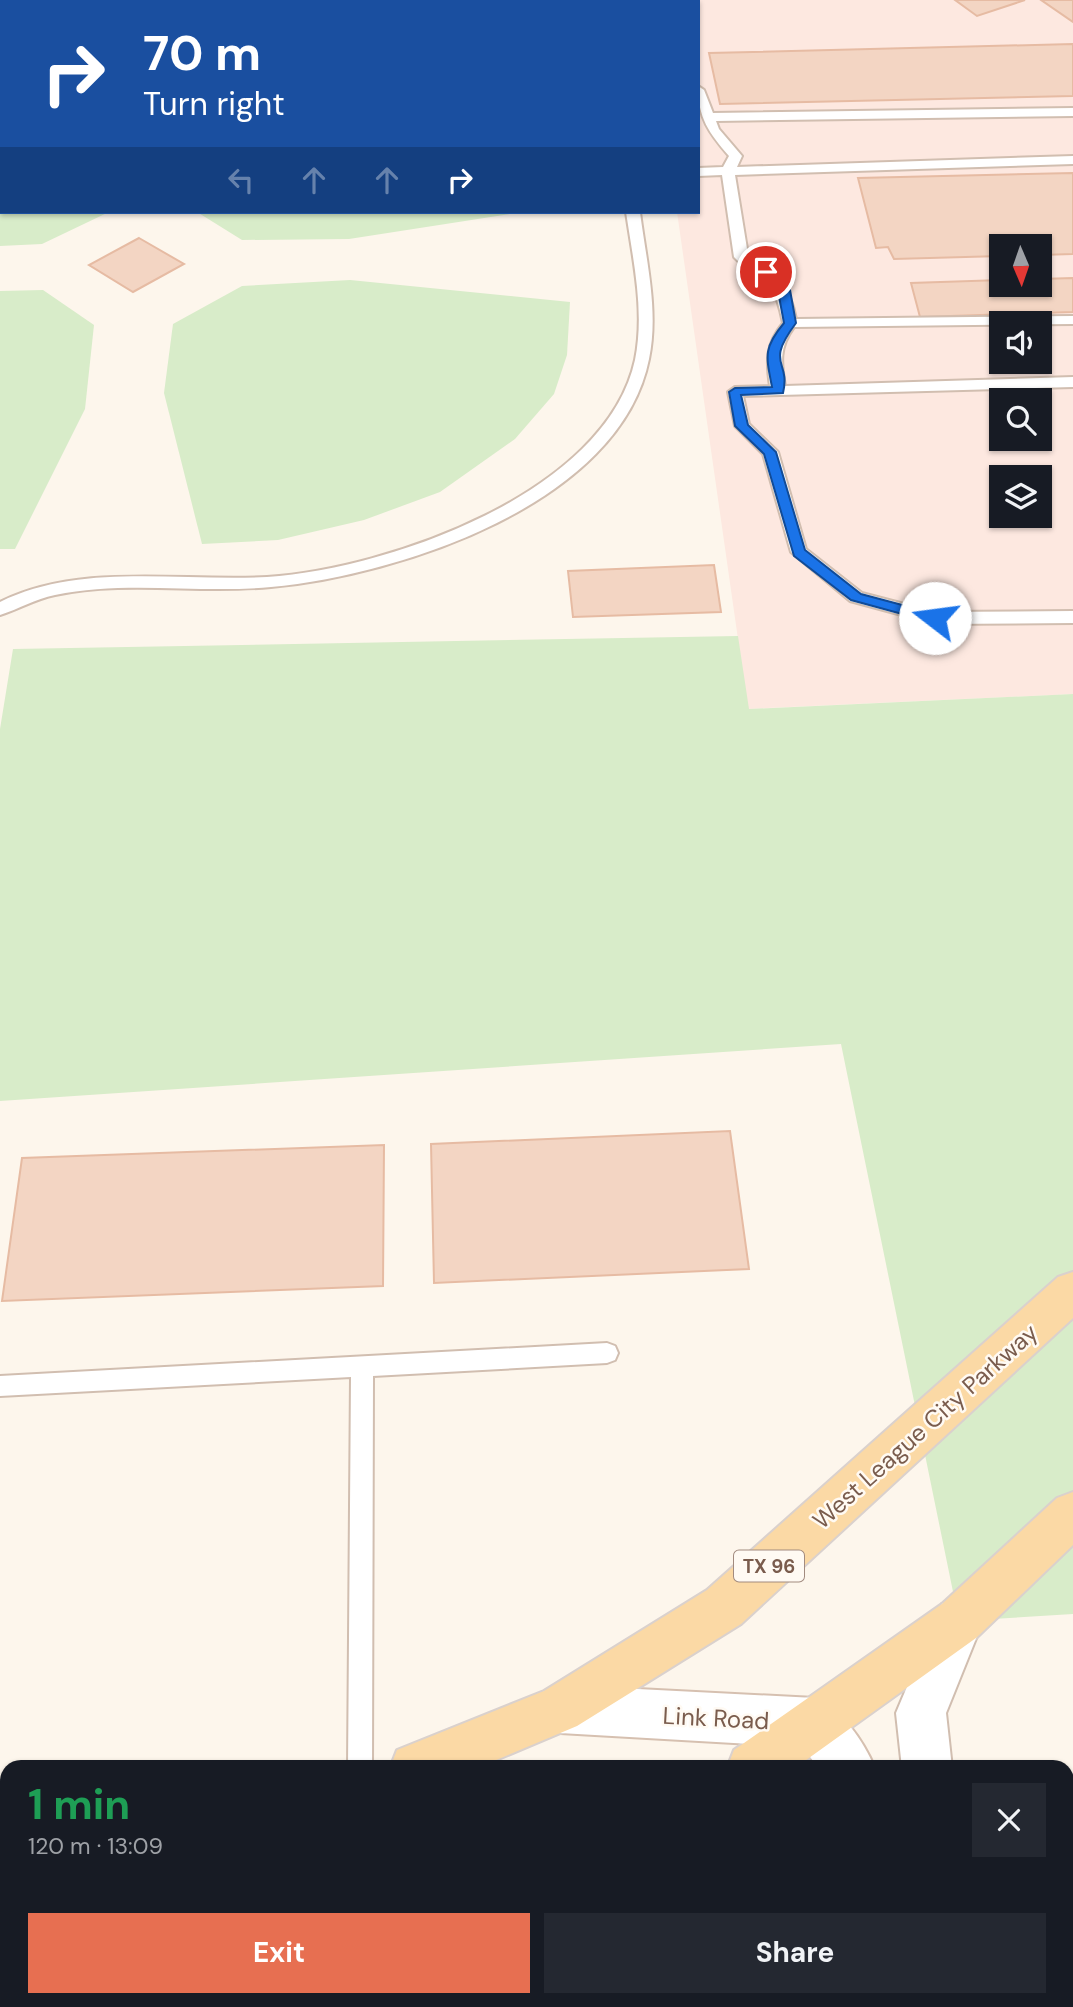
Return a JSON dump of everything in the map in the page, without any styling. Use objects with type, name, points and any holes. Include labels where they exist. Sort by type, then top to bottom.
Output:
[{"type":"main road","name":"West League City Parkway","points":[[435,1760],[560,1709],[724,1607],[1073,1291]]},
{"type":"main road","points":[[763,1760],[960,1621],[1073,1514]]},
{"type":"street","points":[[926,1760],[921,1713],[960,1621]]},
{"type":"street","name":"Link Road","points":[[560,1709],[815,1723]]},
{"type":"street","points":[[815,1723],[844,1760]]},
{"type":"lane","points":[[700,95],[713,130],[736,156],[728,171],[741,257],[766,272],[784,290],[790,323],[776,340],[772,353],[778,390]]},
{"type":"lane","points":[[708,117],[1073,112]]},
{"type":"lane","points":[[700,172],[1073,160]]},
{"type":"lane","points":[[0,609],[34,592],[85,585],[272,582],[371,564],[496,514],[561,478],[619,416],[642,360],[645,303],[633,214]]},
{"type":"lane","points":[[790,323],[1073,320]]},
{"type":"lane","points":[[1073,382],[735,392],[742,426],[770,452],[799,552],[856,597],[935,618],[1073,617]]},
{"type":"lane","points":[[0,1386],[607,1353]]},
{"type":"lane","points":[[360,1760],[362,1366]]},
{"type":"shaded area","points":[[700,0],[1073,0],[1073,694],[748,709],[677,214],[700,214]]},
{"type":"green space","points":[[0,214],[105,214],[42,244],[0,246]]},
{"type":"green space","points":[[200,214],[510,214],[349,239],[242,240]]},
{"type":"green space","points":[[350,280],[570,302],[567,355],[554,394],[515,439],[440,492],[364,520],[278,540],[202,544],[164,393],[173,324],[242,286]]},
{"type":"green space","points":[[43,290],[94,325],[85,409],[15,549],[0,549],[0,291]]},
{"type":"green space","points":[[738,636],[749,709],[1073,694],[1073,1614],[959,1621],[841,1044],[0,1101],[0,729],[13,649]]},
{"type":"building","points":[[955,0],[1025,0],[977,16]]},
{"type":"building","points":[[1041,0],[1073,0],[1073,22]]},
{"type":"building","points":[[1073,44],[1073,96],[720,104],[709,53]]},
{"type":"building","points":[[1073,173],[1073,254],[1052,255],[1052,234],[989,234],[989,256],[894,259],[888,247],[876,248],[858,178]]},
{"type":"building","points":[[139,238],[184,264],[133,292],[89,265]]},
{"type":"building","points":[[1073,278],[1073,312],[989,311],[989,315],[920,317],[911,283],[989,280],[989,298],[1052,298],[1052,279]]},
{"type":"building","points":[[714,565],[721,612],[573,617],[568,571]]},
{"type":"building","points":[[730,1131],[749,1269],[434,1283],[431,1144]]},
{"type":"building","points":[[384,1145],[383,1286],[2,1301],[22,1158]]},
{"type":"route","points":[[766,272],[784,290],[790,323],[776,340],[772,353],[778,390],[735,392],[742,426],[770,452],[799,552],[856,597],[935,618]]}]
